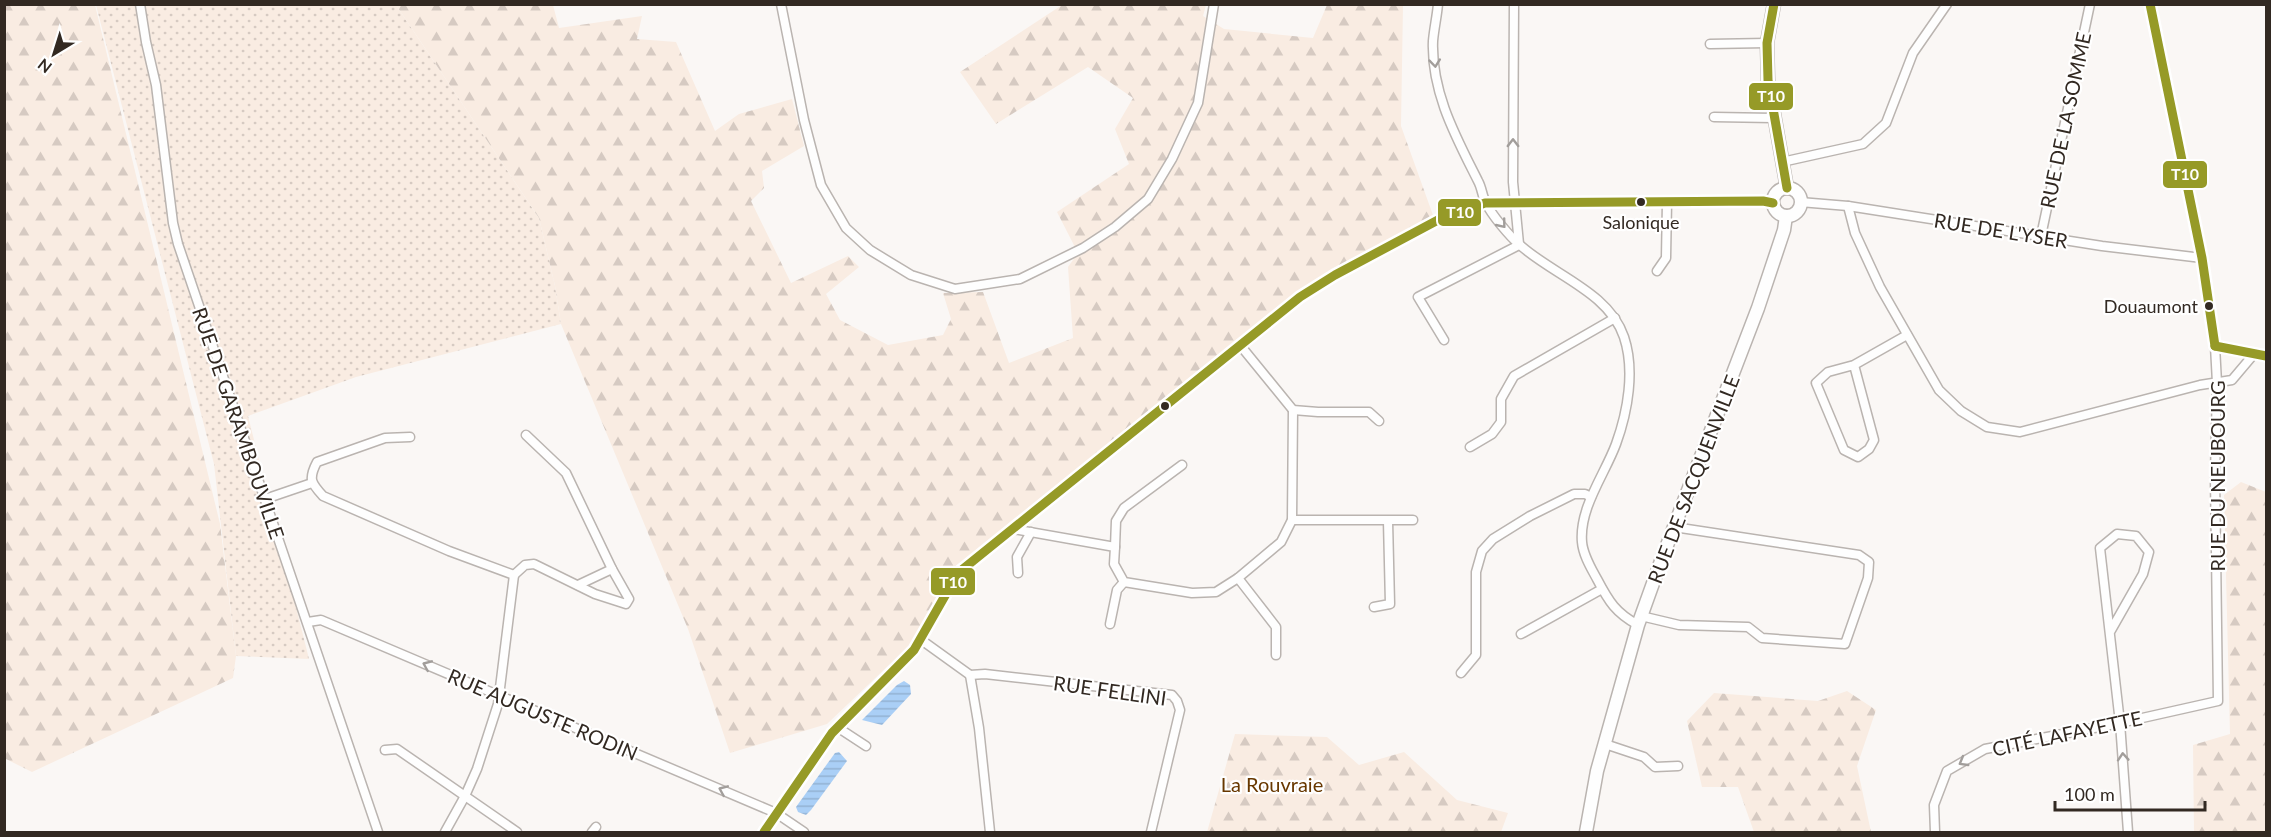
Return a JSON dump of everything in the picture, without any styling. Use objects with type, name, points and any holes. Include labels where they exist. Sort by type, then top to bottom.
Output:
[{"type":"street","name":"RUE DE GARAMBOUVILLE","points":[[140,4],[156,85],[173,223],[378,832]]},
{"type":"street","points":[[781,4],[804,120],[821,185],[846,228],[870,250],[911,275],[955,289],[1020,279],[1083,248],[1115,227],[1148,199],[1172,159],[1198,103],[1214,4]]},
{"type":"street","points":[[1438,4],[1433,41],[1438,88],[1452,132],[1480,185],[1485,203],[1519,245],[1597,300],[1615,318],[1628,351],[1629,393],[1616,444],[1591,496],[1582,542],[1587,561],[1614,610],[1640,620],[1679,625],[1748,627],[1762,638],[1845,644],[1868,578],[1869,562],[1859,555],[1674,527]]},
{"type":"street","points":[[1514,4],[1514,201],[1519,245]]},
{"type":"street","points":[[1774,4],[1767,43],[1768,80],[1787,188]]},
{"type":"street","points":[[1782,162],[1863,144],[1886,123],[1913,53],[1947,4]]},
{"type":"street","name":"RUE DE LA SOMME","points":[[2041,236],[2090,4]]},
{"type":"street","name":"RUE DU NEUBOURG","points":[[2150,4],[2202,258],[2216,346],[2218,701]]},
{"type":"street","points":[[1710,44],[1767,43]]},
{"type":"street","points":[[1714,117],[1773,118]]},
{"type":"street","points":[[1787,188],[1795,192],[1800,202],[1797,212],[1786,216],[1777,212],[1773,203],[1775,195],[1787,188]]},
{"type":"street","points":[[764,832],[837,727],[902,663],[920,639],[958,573],[1300,297],[1335,275],[1438,219],[1470,206],[1485,203],[1763,201],[1773,203]]},
{"type":"street","points":[[1657,271],[1666,258],[1667,202]]},
{"type":"street","name":"RUE DE L'YSER","points":[[1800,202],[1848,206],[2202,258]]},
{"type":"street","points":[[1848,206],[1855,233],[1880,287],[1940,390],[1961,411],[1987,427],[2020,432],[2200,385],[2232,380],[2254,354]]},
{"type":"street","name":"RUE DE SACQUENVILLE","points":[[1586,832],[1595,781],[1640,620],[1758,308],[1784,230],[1786,216]]},
{"type":"street","points":[[1444,340],[1418,297],[1519,245]]},
{"type":"street","points":[[1470,447],[1492,434],[1501,422],[1501,399],[1514,376],[1615,318]]},
{"type":"street","points":[[1854,365],[1874,440],[1869,449],[1858,457],[1844,450],[1816,383],[1828,372],[1854,365],[1907,335]]},
{"type":"street","points":[[1124,582],[1192,593],[1215,592],[1238,578],[1281,543],[1292,520],[1293,410],[1240,345]]},
{"type":"street","points":[[2216,346],[2266,356]]},
{"type":"street","points":[[1293,410],[1369,412],[1379,421]]},
{"type":"street","points":[[445,832],[477,769],[498,704],[514,575],[525,566],[534,564],[595,594],[626,604],[629,598],[612,569],[566,473],[525,435]]},
{"type":"street","points":[[410,437],[385,438],[317,462],[312,472],[312,483],[323,496],[333,501],[449,551],[514,575]]},
{"type":"street","points":[[1124,582],[1114,564],[1116,521],[1124,508],[1182,465]]},
{"type":"street","points":[[265,499],[312,483]]},
{"type":"street","points":[[1461,673],[1476,655],[1476,572],[1482,551],[1493,539],[1530,516],[1574,494],[1591,496]]},
{"type":"street","points":[[1292,520],[1413,520]]},
{"type":"street","points":[[1374,607],[1390,604],[1388,521]]},
{"type":"street","points":[[1013,529],[1115,547]]},
{"type":"street","points":[[1018,573],[1017,557],[1031,532]]},
{"type":"street","points":[[2110,632],[2143,574],[2149,552],[2136,536],[2117,534],[2100,548],[2120,723],[2128,832]]},
{"type":"street","points":[[578,585],[612,569]]},
{"type":"street","points":[[1238,578],[1276,627],[1276,655]]},
{"type":"street","points":[[1110,624],[1117,590],[1124,582]]},
{"type":"street","points":[[1521,634],[1602,589]]},
{"type":"street","name":"RUE AUGUSTE RODIN","points":[[308,622],[321,621],[777,813],[804,832]]},
{"type":"street","points":[[920,639],[970,675],[979,728],[990,832]]},
{"type":"street","name":"RUE FELLINI","points":[[970,675],[985,674],[1172,695],[1180,710],[1151,832]]},
{"type":"street","name":"CITÉ LAFAYETTE","points":[[1935,832],[1934,806],[1947,771],[1985,749],[2218,701]]},
{"type":"street","points":[[837,727],[866,746]]},
{"type":"street","points":[[1605,744],[1644,757],[1655,767],[1678,766]]},
{"type":"street","points":[[385,750],[397,749],[517,832]]},
{"type":"green space","points":[[4,5],[95,5],[220,524],[236,656],[233,678],[32,772],[4,758]]},
{"type":"green space","points":[[96,5],[396,5],[539,218],[555,286],[561,324],[356,377],[248,416],[309,659],[236,656],[214,464]]},
{"type":"green space","points":[[396,5],[553,5],[559,28],[642,16],[637,39],[676,42],[715,131],[739,114],[792,99],[804,146],[762,171],[764,188],[751,201],[791,283],[848,256],[859,267],[826,294],[840,320],[888,345],[943,335],[951,319],[943,293],[983,292],[1009,363],[1073,338],[1068,267],[1078,253],[1057,212],[1129,164],[1115,129],[1133,98],[1088,67],[996,124],[960,72],[1062,5],[1206,5],[1203,16],[1224,29],[1313,38],[1327,5],[1403,5],[1401,126],[1434,218],[1295,297],[1125,438],[950,574],[910,645],[827,724],[730,753],[688,629],[561,324],[555,286],[539,218]]},
{"type":"green space","points":[[2241,482],[2266,492],[2266,832],[2194,832],[2193,745],[2230,734],[2224,495]]},
{"type":"green space","points":[[1847,691],[1876,710],[1857,766],[1871,832],[1754,832],[1738,787],[1702,787],[1687,721],[1714,693],[1818,701]]},
{"type":"green space","name":"La Rouvraie","points":[[1235,734],[1327,737],[1359,765],[1404,752],[1457,800],[1508,813],[1501,832],[1207,832]]},
{"type":"water","points":[[904,681],[910,685],[911,694],[882,725],[862,720],[897,685]]},
{"type":"water","points":[[839,752],[847,761],[811,810],[806,815],[798,812],[796,807],[835,753]]},
{"type":"transit line","name":"T10","points":[[1774,4],[1767,43],[1768,80],[1787,188]]},
{"type":"transit line","name":"T10","points":[[2150,4],[2202,258],[2215,346]]},
{"type":"transit line","name":"T10","points":[[764,832],[832,733],[914,650],[958,573],[1300,297],[1335,275],[1438,220],[1485,203],[1763,201],[1773,203]]},
{"type":"transit line","name":"T10","points":[[2215,346],[2266,356]]},
{"type":"place","name":"Salonique","points":[[1641,202]]},
{"type":"place","name":"Douaumont","points":[[2209,306]]}]
